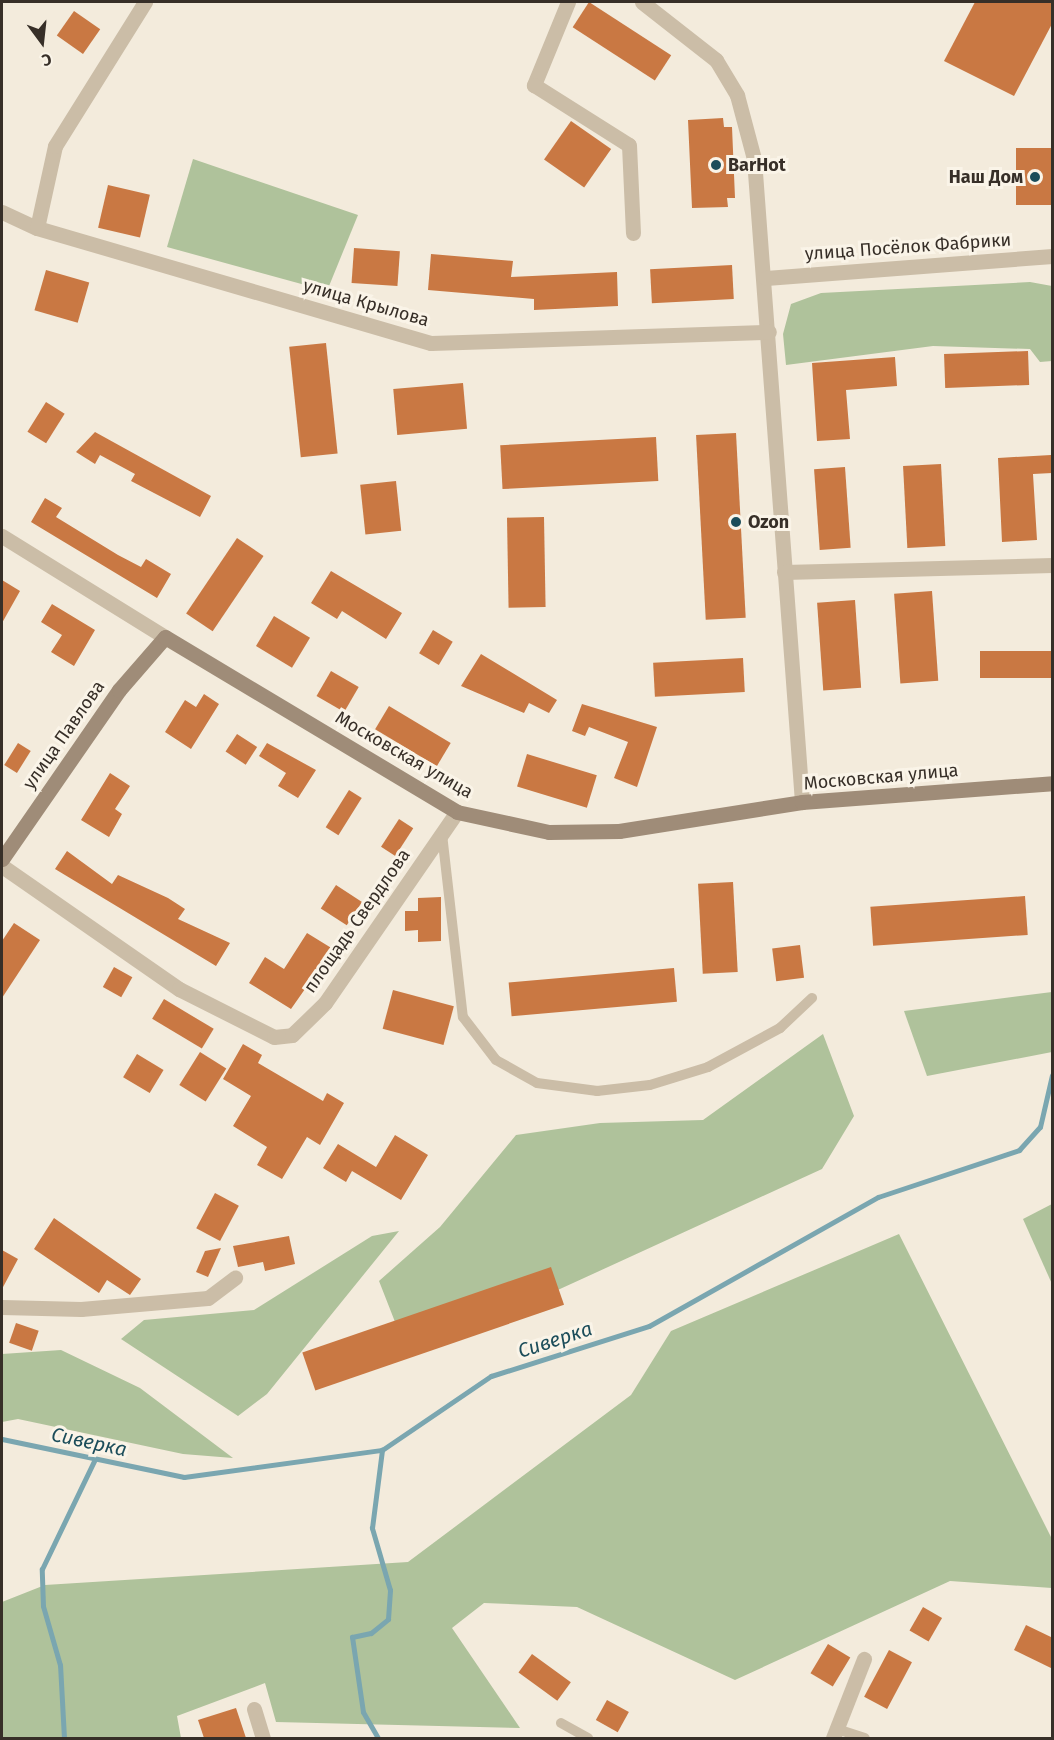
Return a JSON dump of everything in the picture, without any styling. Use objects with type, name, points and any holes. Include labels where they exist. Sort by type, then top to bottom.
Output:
[{"type":"main road","name":"Московская улица","points":[[165,637],[457,812],[549,832],[620,831],[802,802],[1053,783]]},
{"type":"main road","name":"улица Павлова","points":[[2,859],[119,690],[165,637]]},
{"type":"street","points":[[37,228],[54,146],[145,2]]},
{"type":"street","points":[[568,2],[534,86],[629,145],[633,233]]},
{"type":"street","points":[[642,2],[716,60],[737,95],[754,159],[766,278],[784,572],[802,802]]},
{"type":"street","name":"улица Крылова","points":[[2,212],[37,228],[431,343],[769,332]]},
{"type":"street","name":"улица Посёлок Фабрики","points":[[766,278],[1053,256]]},
{"type":"street","name":"Московская улица","points":[[2,536],[165,637]]},
{"type":"street","points":[[784,572],[1053,565]]},
{"type":"street","name":"площадь Свердлова","points":[[2,866],[179,989],[274,1037],[292,1035],[325,1002],[457,812]]},
{"type":"street","points":[[2,1307],[81,1309],[208,1298],[235,1278]]},
{"type":"street","points":[[837,1734],[864,1659]]},
{"type":"street","points":[[254,1709],[263,1738]]},
{"type":"lane","points":[[442,834],[463,1017],[496,1060],[537,1083],[597,1091],[651,1085],[708,1067],[780,1028],[812,998]]},
{"type":"lane","points":[[561,1723],[588,1738]]},
{"type":"lane","points":[[837,1734],[866,1738]]},
{"type":"green space","points":[[193,159],[358,215],[327,291],[167,247]]},
{"type":"green space","points":[[1030,282],[1052,286],[1052,361],[1040,362],[1030,349],[933,346],[786,365],[783,334],[791,304],[821,293]]},
{"type":"green space","points":[[1052,992],[1052,1052],[927,1076],[904,1011]]},
{"type":"green space","points":[[823,1034],[854,1116],[822,1169],[488,1322],[397,1327],[379,1281],[440,1227],[516,1135],[600,1123],[703,1120]]},
{"type":"green space","points":[[1052,1204],[1052,1284],[1023,1219]]},
{"type":"green space","points":[[399,1231],[267,1394],[238,1416],[121,1339],[144,1320],[254,1310],[372,1236]]},
{"type":"green space","points":[[899,1234],[1052,1539],[1052,1588],[950,1581],[735,1680],[577,1607],[484,1603],[452,1628],[520,1728],[276,1722],[265,1683],[177,1716],[181,1738],[2,1738],[2,1602],[45,1585],[408,1562],[631,1395],[671,1331]]},
{"type":"green space","points":[[61,1350],[140,1388],[233,1458],[183,1454],[18,1419],[2,1422],[2,1354]]},
{"type":"building","points":[[589,2],[671,55],[655,81],[573,27]]},
{"type":"building","points":[[975,2],[1053,2],[1053,22],[1014,96],[944,61]]},
{"type":"building","points":[[74,11],[100,29],[83,54],[57,36]]},
{"type":"building","points":[[723,118],[724,127],[732,127],[735,198],[727,198],[728,207],[692,208],[688,120]]},
{"type":"building","points":[[571,121],[611,149],[584,188],[544,160]]},
{"type":"building","name":"Наш Дом","points":[[1016,148],[1052,148],[1052,205],[1016,205]]},
{"type":"building","points":[[108,185],[150,195],[140,238],[98,228]]},
{"type":"building","points":[[354,248],[400,251],[397,286],[352,283]]},
{"type":"building","points":[[431,254],[513,261],[511,277],[617,272],[618,306],[534,310],[534,299],[428,290]]},
{"type":"building","points":[[732,265],[734,299],[652,303],[650,269]]},
{"type":"building","points":[[46,270],[89,282],[78,323],[34,310]]},
{"type":"building","points":[[326,343],[338,453],[301,457],[289,347]]},
{"type":"building","points":[[1028,351],[1029,385],[945,388],[944,354]]},
{"type":"building","points":[[895,357],[897,386],[846,390],[850,439],[817,441],[812,363]]},
{"type":"building","points":[[463,383],[467,429],[397,435],[393,389]]},
{"type":"building","points":[[46,402],[65,414],[46,443],[27,432]]},
{"type":"building","points":[[95,432],[211,496],[200,517],[131,481],[135,474],[100,455],[95,464],[76,452]]},
{"type":"building","points":[[736,433],[746,618],[706,620],[696,435]]},
{"type":"building","points":[[656,437],[658,481],[503,489],[500,445]]},
{"type":"building","points":[[1051,455],[1052,473],[1033,474],[1037,540],[1002,542],[998,458]]},
{"type":"building","points":[[941,464],[945,546],[907,548],[903,466]]},
{"type":"building","points":[[845,467],[851,548],[820,550],[814,469]]},
{"type":"building","points":[[396,481],[401,531],[365,534],[360,485]]},
{"type":"building","points":[[45,498],[62,508],[56,517],[118,555],[141,567],[146,559],[171,574],[157,598],[31,522]]},
{"type":"building","points":[[544,517],[546,607],[509,608],[507,518]]},
{"type":"building","points":[[237,538],[264,556],[213,631],[186,613]]},
{"type":"building","points":[[331,571],[402,613],[386,639],[342,611],[337,619],[311,603]]},
{"type":"building","points":[[2,580],[20,591],[2,623]]},
{"type":"building","points":[[932,591],[938,681],[900,683],[894,594]]},
{"type":"building","points":[[855,600],[861,688],[823,690],[817,603]]},
{"type":"building","points":[[52,604],[95,630],[74,666],[51,652],[62,635],[41,622]]},
{"type":"building","points":[[274,616],[310,638],[292,668],[256,646]]},
{"type":"building","points":[[433,630],[453,642],[439,665],[419,653]]},
{"type":"building","points":[[980,651],[1052,651],[1052,678],[980,678]]},
{"type":"building","points":[[481,654],[557,700],[549,713],[529,703],[524,713],[461,686]]},
{"type":"building","points":[[743,658],[745,692],[655,697],[653,663]]},
{"type":"building","points":[[331,671],[359,687],[344,712],[316,696]]},
{"type":"building","points":[[204,694],[219,704],[191,749],[165,732],[185,700],[196,707]]},
{"type":"building","points":[[582,704],[657,727],[637,787],[614,778],[628,742],[589,727],[585,736],[572,731]]},
{"type":"building","points":[[389,706],[451,743],[437,766],[375,729]]},
{"type":"building","points":[[237,734],[257,747],[246,765],[226,752]]},
{"type":"building","points":[[18,743],[31,751],[17,773],[4,765]]},
{"type":"building","points":[[267,743],[316,770],[298,798],[278,786],[286,773],[259,756]]},
{"type":"building","points":[[527,754],[597,775],[587,808],[517,787]]},
{"type":"building","points":[[110,773],[130,786],[115,809],[122,814],[109,837],[81,820]]},
{"type":"building","points":[[349,790],[362,798],[338,835],[326,827]]},
{"type":"building","points":[[399,819],[413,828],[395,856],[381,847]]},
{"type":"building","points":[[67,851],[112,884],[118,875],[168,898],[185,909],[178,919],[230,943],[216,966],[55,869]]},
{"type":"building","points":[[733,882],[738,972],[703,974],[698,884]]},
{"type":"building","points":[[336,885],[362,902],[347,925],[321,908]]},
{"type":"building","points":[[1025,896],[1028,935],[873,946],[870,907]]},
{"type":"building","points":[[441,897],[441,941],[418,942],[418,930],[405,931],[405,911],[418,911],[418,898]]},
{"type":"building","points":[[14,923],[40,940],[2,998],[2,941]]},
{"type":"building","points":[[307,933],[333,949],[291,1009],[249,983],[265,957],[284,969]]},
{"type":"building","points":[[800,945],[804,978],[776,981],[772,948]]},
{"type":"building","points":[[114,967],[132,977],[121,997],[103,987]]},
{"type":"building","points":[[674,968],[677,1002],[512,1016],[509,982]]},
{"type":"building","points":[[393,990],[454,1006],[444,1045],[383,1029]]},
{"type":"building","points":[[164,999],[214,1029],[202,1049],[152,1019]]},
{"type":"building","points":[[243,1044],[262,1055],[258,1063],[323,1101],[327,1093],[344,1103],[320,1145],[307,1137],[282,1179],[257,1165],[267,1147],[233,1126],[251,1096],[223,1079]]},
{"type":"building","points":[[200,1052],[226,1068],[206,1102],[179,1085]]},
{"type":"building","points":[[137,1054],[164,1070],[150,1093],[123,1077]]},
{"type":"building","points":[[395,1135],[428,1155],[401,1200],[352,1171],[346,1182],[323,1168],[338,1144],[376,1167]]},
{"type":"building","points":[[215,1193],[239,1206],[220,1241],[196,1228]]},
{"type":"building","points":[[54,1218],[141,1279],[130,1295],[107,1280],[99,1293],[34,1249]]},
{"type":"building","points":[[289,1236],[295,1264],[265,1271],[263,1262],[238,1267],[233,1246]]},
{"type":"building","points":[[221,1248],[208,1277],[196,1272],[205,1251]]},
{"type":"building","points":[[2,1250],[18,1259],[2,1289]]},
{"type":"building","points":[[551,1267],[564,1305],[315,1390],[302,1353]]},
{"type":"building","points":[[16,1323],[39,1331],[32,1351],[9,1343]]},
{"type":"building","points":[[923,1607],[942,1618],[929,1641],[910,1630]]},
{"type":"building","points":[[1026,1625],[1053,1638],[1053,1669],[1014,1650]]},
{"type":"building","points":[[828,1644],[850,1657],[833,1687],[810,1673]]},
{"type":"building","points":[[889,1650],[912,1662],[887,1709],[864,1697]]},
{"type":"building","points":[[532,1654],[571,1682],[557,1701],[518,1673]]},
{"type":"building","points":[[607,1700],[629,1712],[618,1732],[596,1720]]},
{"type":"building","points":[[236,1708],[246,1738],[204,1738],[198,1720]]},
{"type":"waterway","name":"Сиверка","points":[[2,1439],[184,1477],[382,1450],[491,1376],[649,1326],[878,1197],[1019,1150],[1040,1127],[1052,1075]]},
{"type":"waterway","points":[[378,1738],[363,1712],[352,1637],[371,1633],[388,1619],[390,1590],[372,1528],[382,1450]]},
{"type":"waterway","points":[[64,1738],[60,1665],[43,1606],[42,1569],[95,1459]]},
{"type":"place","name":"BarHot","points":[[716,165]]},
{"type":"place","name":"Наш Дом","points":[[1035,177]]},
{"type":"place","name":"Ozon","points":[[736,522]]}]
